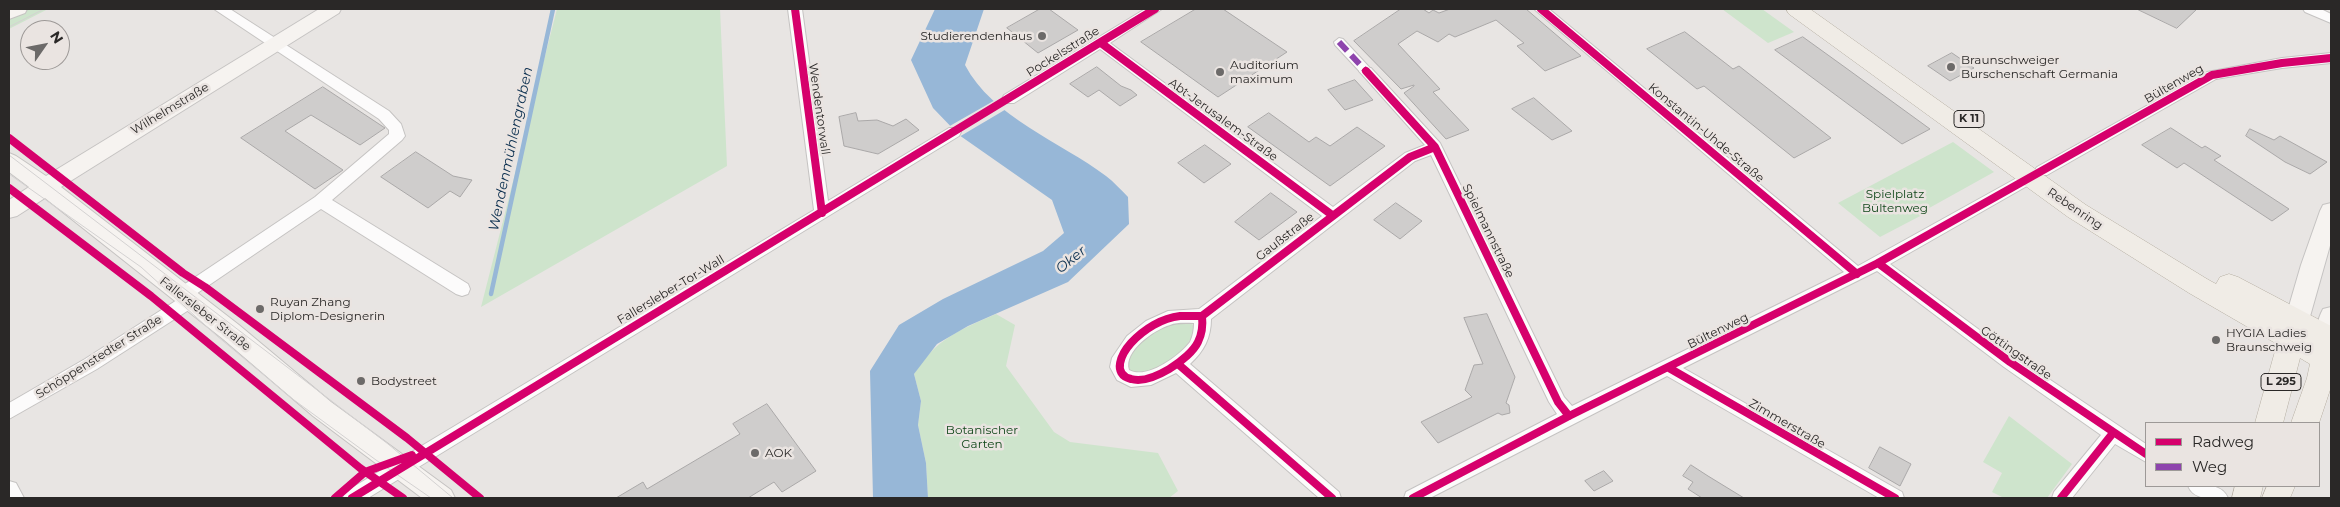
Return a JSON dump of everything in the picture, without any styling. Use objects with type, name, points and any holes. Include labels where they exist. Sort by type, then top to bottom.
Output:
[{"type":"main road","points":[[9,14],[18,9]]},
{"type":"main road","name":"Wilhelmstraße","points":[[9,210],[117,141],[332,9]]},
{"type":"main road","name":"Rebenring","points":[[1796,9],[2036,174]]},
{"type":"main road","name":"Rebenring","points":[[1814,9],[2036,174],[2077,211],[2152,258],[2294,330]]},
{"type":"main road","name":"Fallersleber Straße","points":[[9,161],[231,332],[322,409],[442,498]]},
{"type":"main road","points":[[2294,330],[2312,265],[2331,212]]},
{"type":"main road","name":"L 295","points":[[2269,422],[2294,330],[2329,342],[2305,422]]},
{"type":"street","points":[[220,9],[275,45]]},
{"type":"street","name":"Wendentorwall","points":[[794,9],[822,212]]},
{"type":"street","name":"Pockelsstraße","points":[[1009,99],[1155,9]]},
{"type":"street","name":"Konstantin-Uhde-Straße","points":[[1540,9],[1857,274]]},
{"type":"street","points":[[2310,9],[2331,19]]},
{"type":"street","name":"Abt-Jerusalem-Straße","points":[[1101,42],[1332,215]]},
{"type":"street","name":"Spielmannstraße","points":[[1339,42],[1435,148],[1558,402],[1569,416]]},
{"type":"street","name":"Schöppenstedter Straße","points":[[9,412],[91,364],[185,298],[211,274],[321,201],[397,136],[396,128],[384,115],[275,45]]},
{"type":"street","name":"Bültenweg","points":[[1413,498],[1569,416],[1878,263],[2212,75],[2273,64],[2331,58]]},
{"type":"street","name":"Fallersleber-Tor-Wall","points":[[352,498],[954,132]]},
{"type":"street","name":"Gaußstraße","points":[[1202,316],[1410,157],[1435,148]]},
{"type":"street","points":[[321,201],[462,289]]},
{"type":"street","name":"Göttingstraße","points":[[1878,263],[1953,321],[2145,453]]},
{"type":"street","points":[[1180,316],[1202,316],[1203,326],[1197,344],[1178,364],[1153,376],[1137,379],[1125,376],[1122,373],[1119,363],[1132,341],[1157,322],[1180,316]]},
{"type":"street","points":[[1178,364],[1332,498]]},
{"type":"street","name":"Zimmerstraße","points":[[1669,368],[1895,498]]},
{"type":"street","points":[[2061,498],[2113,433]]},
{"type":"street","points":[[2198,487],[2219,498]]},
{"type":"street","points":[[9,489],[15,498]]},
{"type":"green space","points":[[29,9],[48,9],[27,20],[20,20],[20,23],[9,29],[9,19]]},
{"type":"green space","points":[[557,9],[720,9],[727,166],[481,307]]},
{"type":"green space","points":[[1722,9],[1762,9],[1794,32],[1768,43]]},
{"type":"green space","name":"Spielplatz Bültenweg","points":[[1953,142],[1994,172],[1922,212],[1924,214],[1880,237],[1838,203]]},
{"type":"green space","name":"Botanischer Garten","points":[[996,314],[1015,325],[1006,366],[1054,432],[1070,442],[1158,453],[1178,491],[1169,498],[928,498],[926,463],[918,425],[921,401],[914,374],[931,352],[949,337]]},
{"type":"green space","points":[[1191,321],[1195,330],[1190,340],[1184,349],[1168,363],[1148,371],[1127,371],[1126,358],[1133,346],[1165,323]]},
{"type":"green space","points":[[2009,416],[2072,464],[2047,498],[2004,498],[1992,492],[2002,473],[1983,462]]},
{"type":"water","name":"Oker","points":[[935,9],[984,9],[965,65],[977,83],[992,100],[1010,114],[1112,181],[1128,197],[1129,224],[1068,282],[968,326],[937,344],[914,374],[921,401],[918,425],[926,463],[928,498],[873,498],[870,371],[899,325],[943,299],[1043,251],[1064,233],[1052,200],[959,135],[933,108],[911,60]]},
{"type":"pier","points":[[997,99],[1008,108],[959,137],[948,127]]},
{"type":"building","name":"Studierendenhaus","points":[[1040,9],[1049,9],[1078,30],[1038,53],[1007,28]]},
{"type":"building","name":"Auditorium maximum","points":[[1196,9],[1223,9],[1287,52],[1218,97],[1141,42]]},
{"type":"building","points":[[1401,9],[1423,9],[1429,13],[1433,10],[1439,13],[1450,9],[1526,9],[1581,56],[1545,71],[1517,46],[1524,43],[1496,20],[1455,37],[1449,34],[1438,42],[1417,31],[1398,44],[1440,89],[1433,92],[1469,130],[1446,139],[1404,93],[1414,85],[1401,89],[1354,41]]},
{"type":"building","points":[[2137,9],[2197,9],[2177,28]]},
{"type":"building","points":[[1685,32],[1733,69],[1739,66],[1831,138],[1794,158],[1704,86],[1697,89],[1647,49]]},
{"type":"building","points":[[1803,37],[1930,129],[1902,144],[1775,50]]},
{"type":"building","name":"Braunschweiger Burschenschaft Germania","points":[[1952,53],[1974,68],[1950,81],[1928,66]]},
{"type":"building","points":[[1097,67],[1121,86],[1137,95],[1120,106],[1099,90],[1088,97],[1070,84]]},
{"type":"building","points":[[1355,80],[1373,100],[1345,110],[1328,90]]},
{"type":"building","points":[[323,87],[385,128],[360,145],[311,115],[285,131],[343,170],[315,189],[241,138]]},
{"type":"building","points":[[1534,98],[1572,131],[1552,140],[1512,109]]},
{"type":"building","points":[[856,113],[858,121],[877,120],[893,126],[906,119],[919,130],[878,154],[844,146],[839,117]]},
{"type":"building","points":[[1269,113],[1309,142],[1316,137],[1330,146],[1357,127],[1385,146],[1330,186],[1248,127]]},
{"type":"building","points":[[2171,128],[2202,148],[2205,146],[2221,156],[2214,160],[2289,209],[2272,221],[2184,163],[2177,168],[2142,145]]},
{"type":"building","points":[[2250,129],[2274,140],[2280,136],[2327,162],[2310,174],[2285,162],[2246,136]]},
{"type":"building","points":[[1205,145],[1231,164],[1204,183],[1178,163]]},
{"type":"building","points":[[416,152],[453,176],[472,180],[460,197],[450,191],[428,208],[381,177]]},
{"type":"building","points":[[1271,193],[1297,212],[1259,240],[1235,222]]},
{"type":"building","points":[[1396,203],[1422,221],[1400,239],[1374,220]]},
{"type":"building","points":[[1487,314],[1515,377],[1506,403],[1509,405],[1510,413],[1502,415],[1498,413],[1438,443],[1421,422],[1472,397],[1465,390],[1474,365],[1483,364],[1464,318]]},
{"type":"building","name":"AOK","points":[[767,404],[816,471],[782,492],[774,482],[748,498],[616,498],[643,482],[647,489],[740,434],[733,424]]},
{"type":"building","points":[[1880,447],[1911,464],[1900,486],[1869,468]]},
{"type":"building","points":[[1691,465],[1744,498],[1702,498],[1688,489],[1693,482],[1683,476]]},
{"type":"building","points":[[1604,471],[1613,481],[1594,491],[1585,481]]},
{"type":"waterway","name":"Wendenmühlengraben","points":[[491,294],[553,9]]},
{"type":"tram line","points":[[9,27],[44,9]]},
{"type":"tram line","points":[[9,155],[388,444],[453,498]]},
{"type":"tram line","points":[[9,174],[141,267],[217,336],[294,400],[431,498]]},
{"type":"marked path","points":[[1339,42],[1366,71]]},
{"type":"cycle path","points":[[795,9],[822,213]]},
{"type":"cycle path","points":[[352,498],[1155,9]]},
{"type":"cycle path","points":[[1541,9],[1857,274]]},
{"type":"cycle path","points":[[1101,43],[1332,215]]},
{"type":"cycle path","points":[[1413,498],[1569,416],[1878,263],[2212,75],[2282,63],[2331,58]]},
{"type":"cycle path","points":[[1366,71],[1435,147],[1558,402],[1569,416]]},
{"type":"cycle path","points":[[9,138],[183,273],[205,287],[407,438],[480,498]]},
{"type":"cycle path","points":[[1202,316],[1200,339],[1191,352],[1183,359],[1162,372],[1140,380],[1131,379],[1123,375],[1119,367],[1120,358],[1125,349],[1142,333],[1168,318],[1202,316],[1410,157],[1435,147]]},
{"type":"cycle path","points":[[9,188],[151,296],[360,468],[403,498]]},
{"type":"cycle path","points":[[1878,263],[2010,362],[2145,453]]},
{"type":"cycle path","points":[[1178,364],[1332,498]]},
{"type":"cycle path","points":[[1669,368],[1895,498]]},
{"type":"cycle path","points":[[2061,498],[2113,433]]},
{"type":"cycle path","points":[[335,498],[365,472],[412,455]]},
{"type":"place","name":"Studierendenhaus","points":[[1042,36]]},
{"type":"place","name":"Braunschweiger Burschenschaft Germania","points":[[1951,67]]},
{"type":"place","name":"Auditorium maximum","points":[[1220,72]]},
{"type":"place","name":"Ruyan Zhang Diplom-Designerin","points":[[260,309]]},
{"type":"place","name":"HYGIA Ladies Braunschweig","points":[[2216,340]]},
{"type":"place","name":"Bodystreet","points":[[361,381]]},
{"type":"place","name":"AOK","points":[[755,453]]}]
